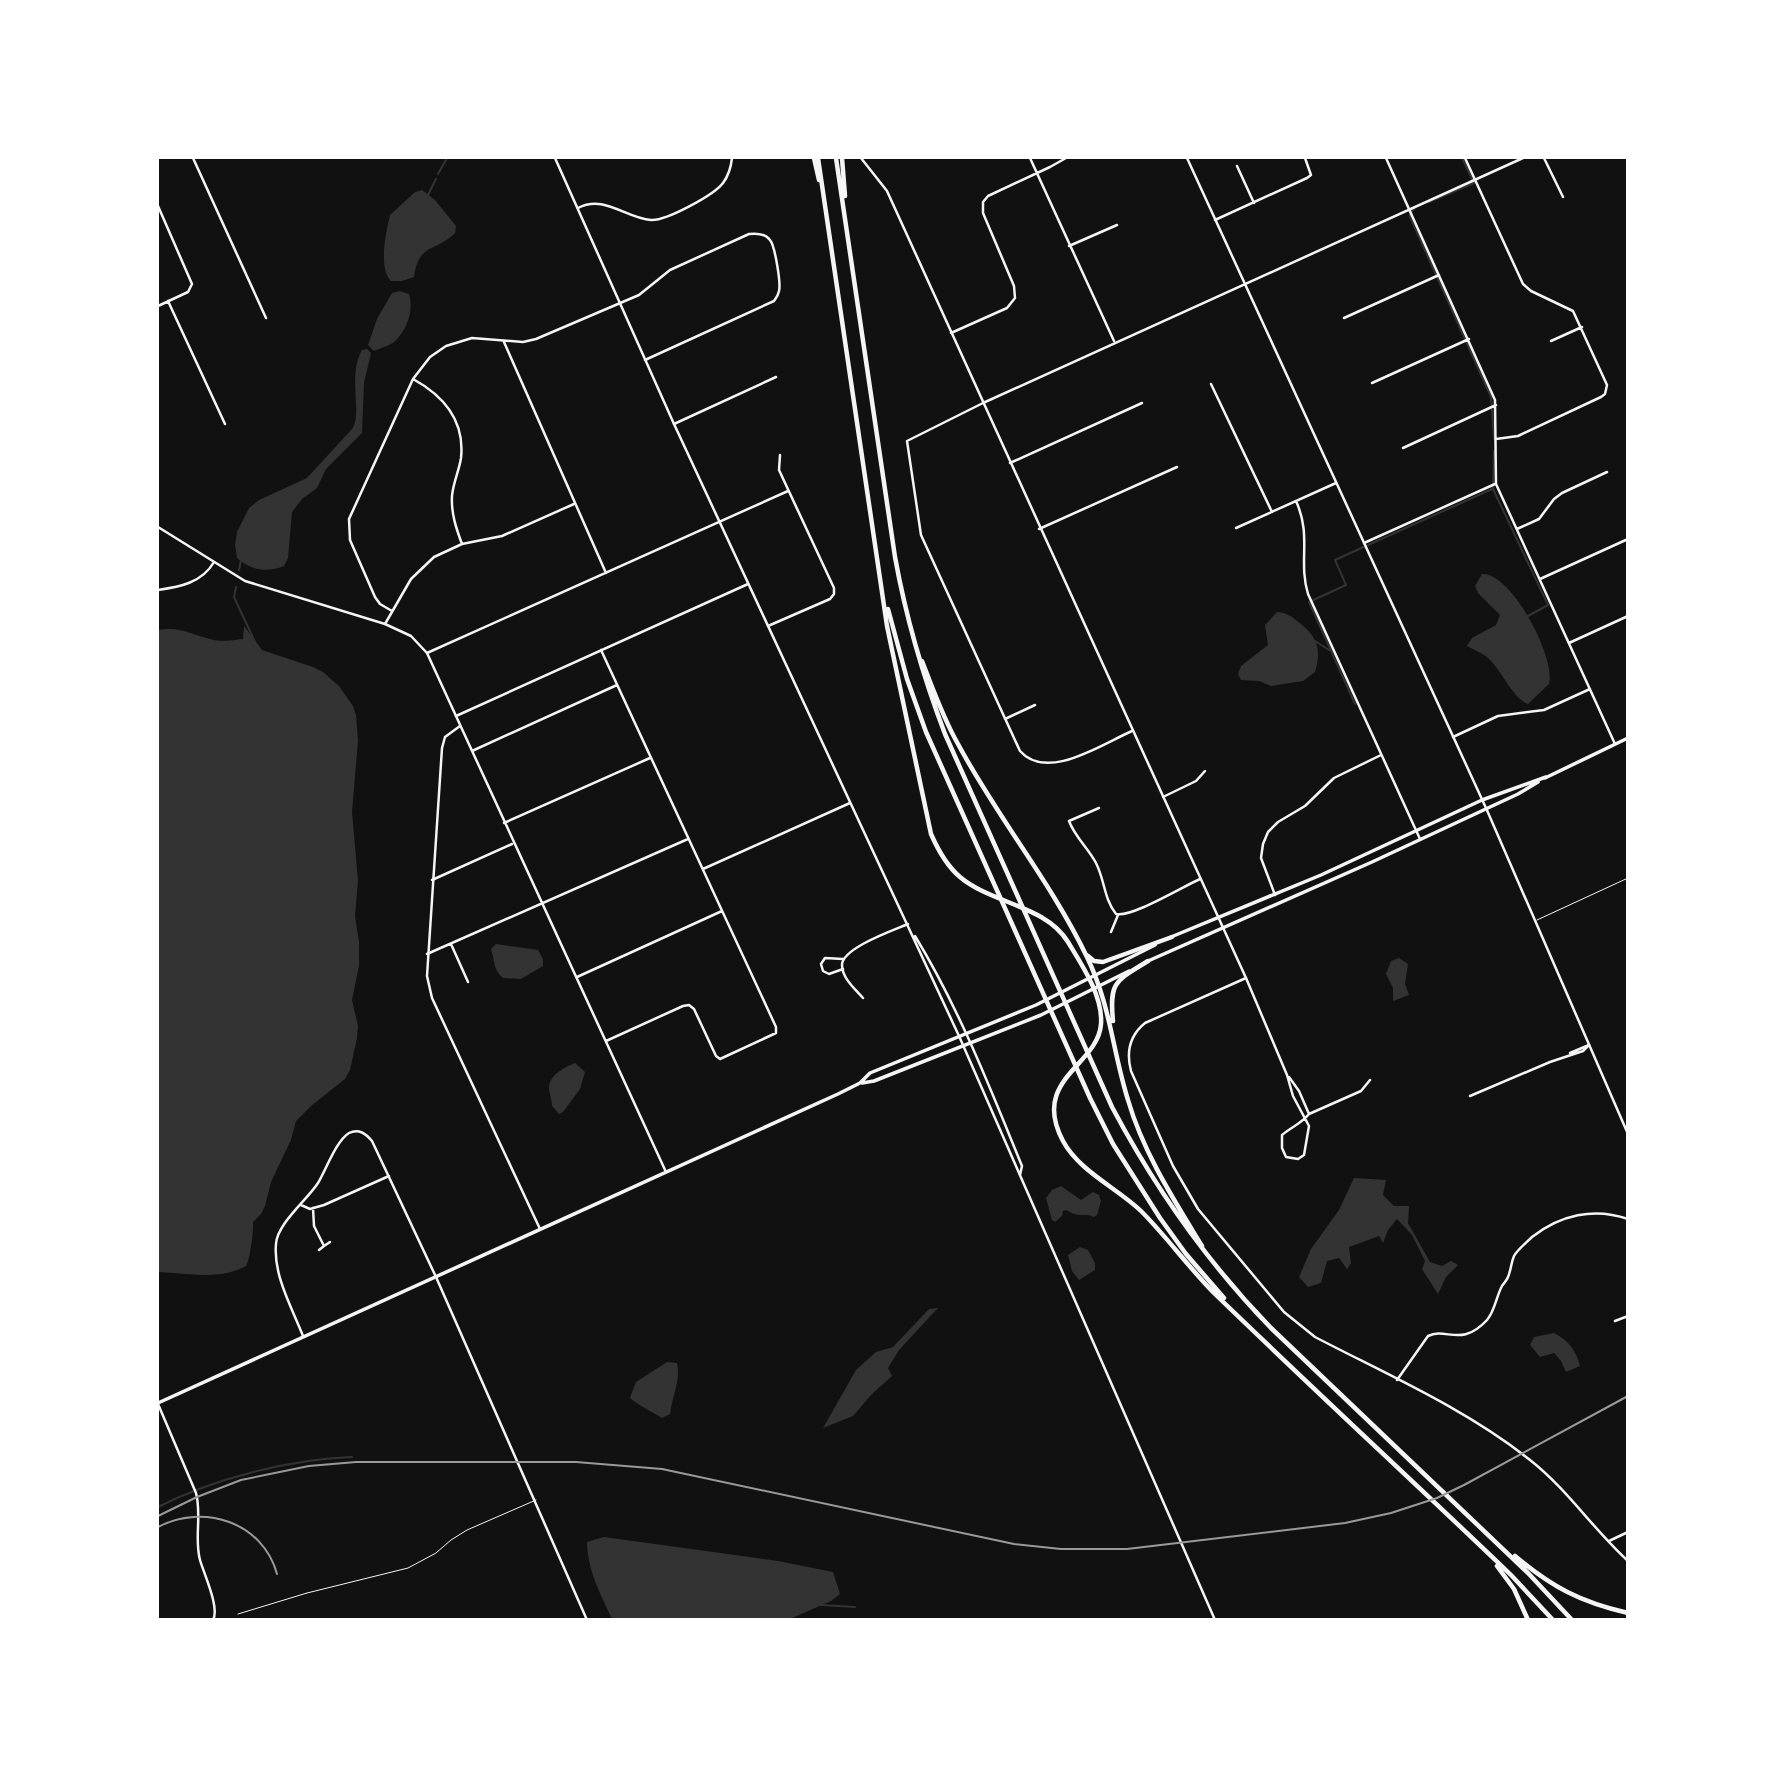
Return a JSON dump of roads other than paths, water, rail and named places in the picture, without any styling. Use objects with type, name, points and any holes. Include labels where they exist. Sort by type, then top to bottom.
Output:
[{"type":"highway","points":[[816,158],[828,222],[887,626],[931,834],[953,870],[988,895],[1048,920],[1066,939],[1089,979],[1101,1013],[1100,1034],[1062,1081],[1055,1112],[1064,1144],[1085,1166],[1140,1211],[1214,1292],[1553,1619]]},
{"type":"highway","points":[[836,158],[894,546],[922,672],[945,734],[1104,1091],[1146,1168],[1214,1264],[1271,1328],[1484,1531],[1572,1619]]},
{"type":"highway","points":[[842,158],[845,218]]},
{"type":"highway","points":[[882,584],[900,657],[923,724],[1090,1098],[1119,1153],[1160,1218],[1186,1254],[1254,1329]]},
{"type":"highway","points":[[911,632],[956,742],[1053,895],[1096,975],[1115,1039],[1126,1094],[1143,1142],[1214,1264]]},
{"type":"highway","points":[[1086,955],[1094,961],[1103,962],[1172,937]]},
{"type":"highway","points":[[1115,1039],[1111,993],[1116,984],[1148,961]]},
{"type":"highway","points":[[1484,1531],[1559,1589],[1596,1606],[1628,1613]]},
{"type":"highway","points":[[1479,1545],[1506,1577],[1528,1619]]},
{"type":"main road","points":[[860,1083],[874,1082],[1041,1015],[1148,961],[1420,839],[1628,738]]},
{"type":"main road","points":[[158,1404],[860,1083],[870,1073],[1036,1005],[1172,937],[1275,895],[1482,800],[1546,777]]},
{"type":"street","points":[[193,158],[266,318]]},
{"type":"street","points":[[555,158],[674,424],[908,924],[1215,1619]]},
{"type":"street","points":[[578,208],[595,202],[642,218],[661,219],[716,190],[728,175],[732,158]]},
{"type":"street","points":[[861,158],[887,191],[1246,978],[1301,1114],[1308,1116]]},
{"type":"street","points":[[1030,158],[1114,341]]},
{"type":"street","points":[[951,333],[1007,308],[1016,294],[982,205],[989,196],[1066,158]]},
{"type":"street","points":[[1187,158],[1486,808],[1628,1134]]},
{"type":"street","points":[[1215,220],[1307,178],[1311,174],[1305,158]]},
{"type":"street","points":[[1386,158],[1496,405],[1496,484],[1615,744]]},
{"type":"street","points":[[1465,158],[1523,284],[1536,294],[1573,310],[1606,381],[1607,390],[1601,397],[1518,436],[1496,439]]},
{"type":"street","points":[[1132,731],[1051,765],[1026,758],[1020,751],[920,535],[907,441],[1114,341],[1523,158]]},
{"type":"street","points":[[1544,158],[1563,197]]},
{"type":"street","points":[[1237,166],[1254,202]]},
{"type":"street","points":[[158,206],[192,282],[192,288],[188,292],[158,306]]},
{"type":"street","points":[[1069,246],[1117,225]]},
{"type":"street","points":[[391,611],[374,597],[352,546],[348,526],[353,509],[413,379],[423,364],[446,346],[472,338],[531,341],[643,293],[670,270],[749,234],[762,234],[773,244],[779,285],[776,298],[769,304],[645,360]]},
{"type":"street","points":[[1344,318],[1439,275]]},
{"type":"street","points":[[168,301],[225,424]]},
{"type":"street","points":[[1551,341],[1582,327]]},
{"type":"street","points":[[1372,383],[1469,340]]},
{"type":"street","points":[[504,341],[606,573]]},
{"type":"street","points":[[674,424],[776,377]]},
{"type":"street","points":[[413,379],[441,398],[452,412],[459,430],[460,461],[452,508],[461,544]]},
{"type":"street","points":[[1211,384],[1272,512]]},
{"type":"street","points":[[1010,463],[1142,403]]},
{"type":"street","points":[[1403,448],[1496,405]]},
{"type":"street","points":[[768,626],[830,599],[834,594],[834,588],[779,470],[780,455]]},
{"type":"street","points":[[1040,529],[1177,467]]},
{"type":"street","points":[[1517,529],[1542,516],[1558,496],[1607,472]]},
{"type":"street","points":[[1236,528],[1336,483]]},
{"type":"street","points":[[1364,544],[1496,484]]},
{"type":"street","points":[[428,653],[788,491]]},
{"type":"street","points":[[1296,501],[1306,535],[1304,571],[1308,594],[1420,839]]},
{"type":"street","points":[[385,624],[418,570],[444,551],[461,544],[495,539],[575,504]]},
{"type":"street","points":[[158,527],[245,581],[385,624],[411,636],[428,653],[666,1172]]},
{"type":"street","points":[[1540,579],[1628,539]]},
{"type":"street","points":[[158,590],[193,582],[207,574],[214,562]]},
{"type":"street","points":[[456,716],[748,583]]},
{"type":"street","points":[[1569,643],[1628,616]]},
{"type":"street","points":[[601,650],[776,1027],[776,1033],[720,1059],[716,1056],[694,1009],[689,1005],[606,1041]]},
{"type":"street","points":[[472,751],[617,685]]},
{"type":"street","points":[[1452,737],[1497,716],[1544,710],[1590,689]]},
{"type":"street","points":[[1005,719],[1035,705]]},
{"type":"street","points":[[460,726],[445,737],[442,748],[426,976],[432,998],[540,1229]]},
{"type":"street","points":[[1275,895],[1261,858],[1262,844],[1268,832],[1278,822],[1305,806],[1334,778],[1381,755]]},
{"type":"street","points":[[504,823],[650,758]]},
{"type":"street","points":[[1163,797],[1196,781],[1205,771]]},
{"type":"street","points":[[703,869],[850,803]]},
{"type":"street","points":[[1099,808],[1069,821],[1077,838],[1094,860],[1105,884],[1105,897],[1118,915]]},
{"type":"street","points":[[427,954],[688,839]]},
{"type":"street","points":[[432,880],[514,844]]},
{"type":"street","points":[[1118,915],[1155,902],[1200,878]]},
{"type":"street","points":[[577,977],[722,911]]},
{"type":"street","points":[[1111,932],[1118,915]]},
{"type":"street","points":[[863,998],[850,984],[843,969],[843,959],[853,949],[908,924]]},
{"type":"street","points":[[908,924],[932,964],[966,1034],[1022,1166],[1020,1175]]},
{"type":"street","points":[[451,944],[468,982]]},
{"type":"street","points":[[843,959],[825,958],[821,964],[823,971],[829,974],[843,969]]},
{"type":"street","points":[[1246,978],[1142,1025],[1129,1045],[1131,1072],[1189,1196],[1213,1228],[1295,1321],[1315,1337],[1485,1427],[1532,1462],[1576,1504],[1628,1561]]},
{"type":"street","points":[[1470,1096],[1568,1055],[1581,1046],[1589,1045]]},
{"type":"street","points":[[1287,1075],[1299,1091],[1308,1116],[1309,1133],[1304,1155],[1292,1159],[1286,1157],[1282,1148],[1282,1135],[1308,1116],[1362,1091],[1370,1080]]},
{"type":"street","points":[[303,1336],[281,1280],[276,1248],[280,1231],[318,1183],[342,1140],[356,1131],[364,1133],[372,1141],[390,1176],[552,1535],[587,1619]]},
{"type":"street","points":[[301,1206],[313,1208],[390,1176]]},
{"type":"street","points":[[313,1208],[314,1226],[324,1246]]},
{"type":"street","points":[[1397,1380],[1428,1336],[1465,1335],[1487,1320],[1508,1277],[1513,1258],[1522,1246],[1542,1230],[1560,1220],[1586,1213],[1609,1213],[1628,1219]]},
{"type":"street","points":[[319,1250],[330,1242]]},
{"type":"street","points":[[1615,1321],[1628,1315]]},
{"type":"street","points":[[158,1404],[196,1493],[199,1506],[198,1551],[216,1609],[214,1619]]},
{"type":"street","points":[[1609,1541],[1628,1532]]},
{"type":"lane","points":[[1534,921],[1628,878]]},
{"type":"lane","points":[[238,1614],[307,1593],[408,1568],[436,1553],[467,1530],[536,1500]]},
{"type":"waterway","points":[[438,174],[447,158]]},
{"type":"waterway","points":[[1429,202],[1474,183],[1462,158]]},
{"type":"waterway","points":[[428,195],[436,179]]},
{"type":"waterway","points":[[1415,208],[1410,217],[1491,397],[1494,439]]},
{"type":"waterway","points":[[1494,451],[1493,489],[1548,605],[1528,616]]},
{"type":"waterway","points":[[1355,704],[1309,602],[1346,585],[1335,560],[1492,489]]},
{"type":"waterway","points":[[239,570],[241,560]]},
{"type":"waterway","points":[[236,587],[234,597],[255,642]]},
{"type":"waterway","points":[[1315,641],[1329,650]]},
{"type":"waterway","points":[[158,1507],[227,1479],[252,1472],[303,1462],[352,1457]]},
{"type":"waterway","points":[[821,1605],[855,1607]]},
{"type":"railway","points":[[158,1516],[241,1480],[309,1466],[356,1462],[576,1462],[662,1469],[1014,1544],[1061,1549],[1127,1549],[1345,1523],[1391,1513],[1437,1498],[1464,1485],[1628,1396]]},
{"type":"railway","points":[[158,1527],[175,1520],[194,1517],[229,1522],[259,1541],[270,1556],[277,1574]]}]
